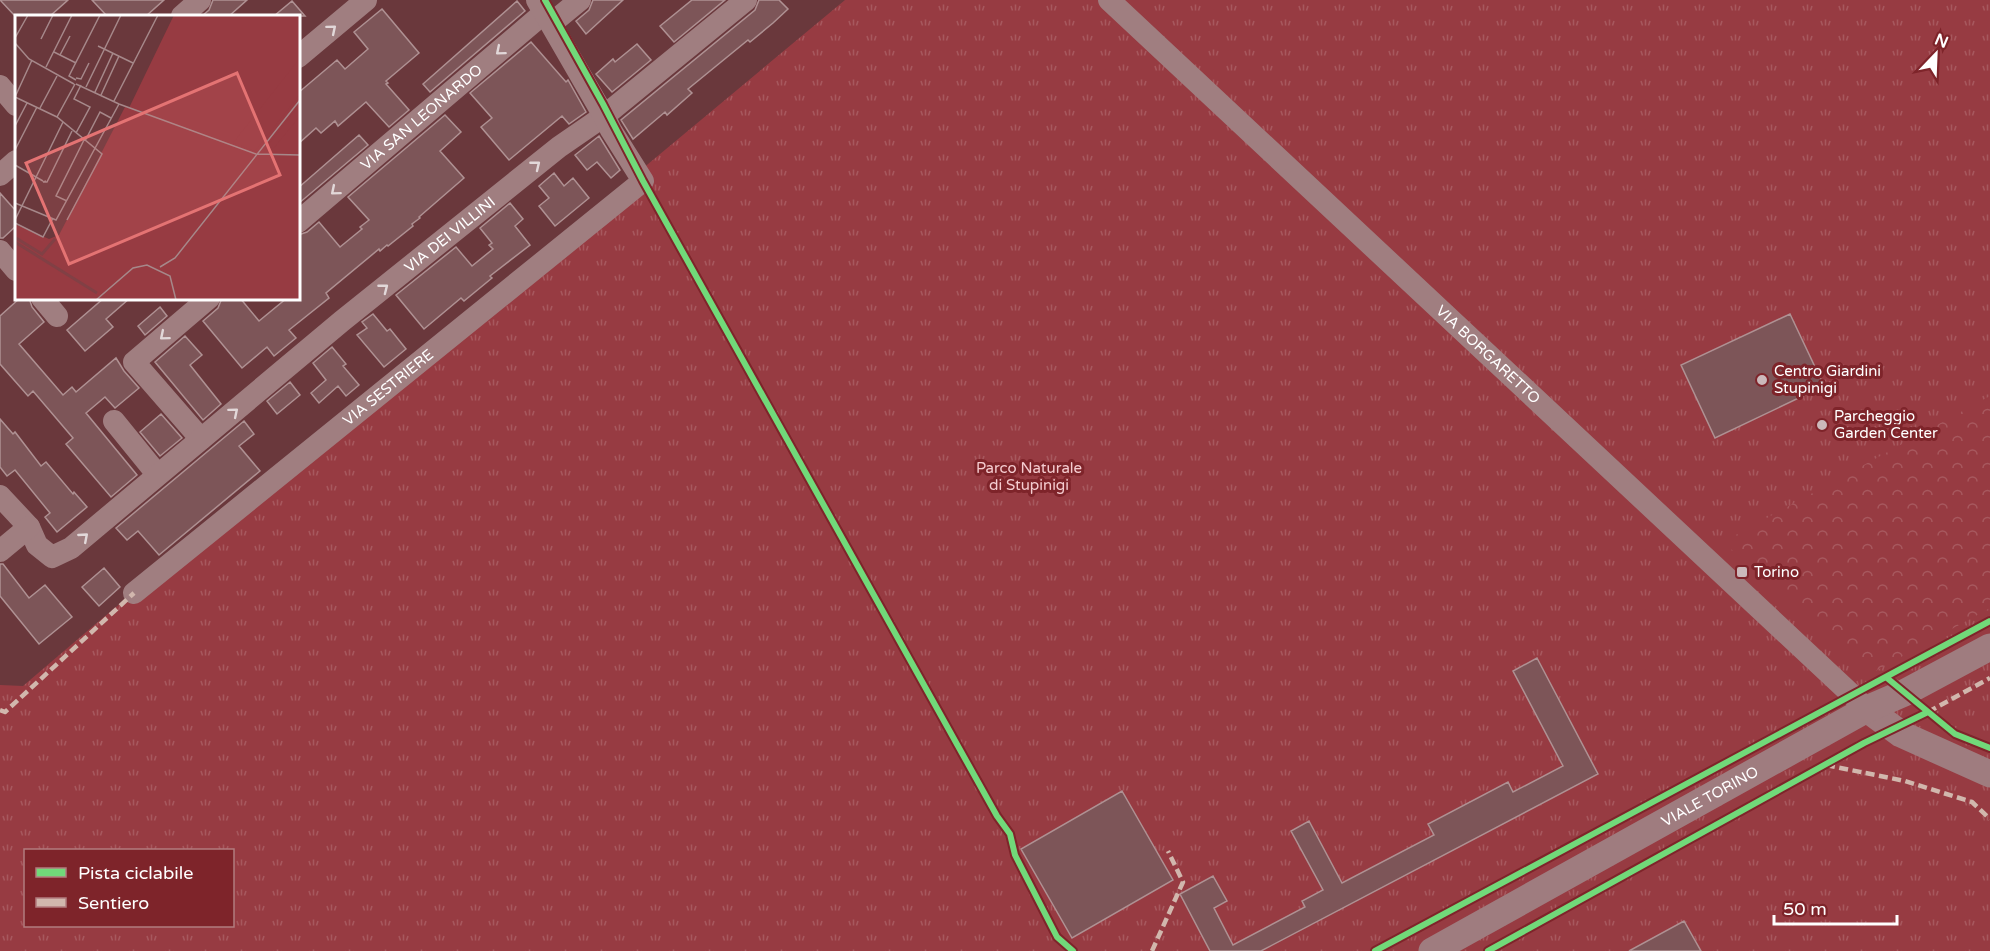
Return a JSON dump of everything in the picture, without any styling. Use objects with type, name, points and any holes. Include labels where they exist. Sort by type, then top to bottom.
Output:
[{"type":"main road","name":"VIALE TORINO","points":[[1432,951],[1867,709],[1904,693],[1990,647]]},
{"type":"main road","points":[[1867,709],[1901,734],[1990,774]]},
{"type":"street","points":[[183,15],[200,0]]},
{"type":"street","points":[[300,55],[366,0]]},
{"type":"street","name":"VIA SAN LEONARDO","points":[[300,220],[544,12],[580,0]]},
{"type":"street","name":"VIA DEI VILLINI","points":[[33,536],[52,557],[71,548],[342,321],[559,147],[604,116],[746,0]]},
{"type":"street","name":"VIA BORGARETTO","points":[[1109,0],[1867,709]]},
{"type":"street","points":[[544,12],[604,116]]},
{"type":"street","points":[[0,86],[15,104]]},
{"type":"street","name":"VIA SESTRIERE","points":[[134,593],[643,181],[604,116]]},
{"type":"street","points":[[0,175],[15,162]]},
{"type":"street","points":[[0,251],[15,269]]},
{"type":"street","points":[[44,300],[57,316]]},
{"type":"street","points":[[201,439],[134,362],[207,300]]},
{"type":"street","points":[[114,422],[158,474]]},
{"type":"street","points":[[0,496],[33,536],[0,551]]},
{"type":"green space","name":"Parco Naturale di Stupinigi","points":[[845,0],[1990,0],[1990,951],[0,951],[0,685],[23,686]]},
{"type":"green space","points":[[1990,396],[1990,608],[1870,674],[1723,542]]},
{"type":"building","points":[[0,0],[68,0],[51,15],[15,16]]},
{"type":"building","points":[[92,0],[164,0],[147,15],[106,15]]},
{"type":"building","points":[[213,0],[247,0],[230,15],[203,15],[209,10]]},
{"type":"building","points":[[593,0],[623,0],[586,34],[576,21],[589,10]]},
{"type":"building","points":[[692,0],[725,0],[674,42],[660,26]]},
{"type":"building","points":[[759,0],[779,0],[788,9],[750,42],[748,40],[688,89],[692,93],[667,115],[665,112],[633,139],[621,120],[755,10]]},
{"type":"building","points":[[292,1],[305,16],[300,15],[275,15]]},
{"type":"building","points":[[517,1],[525,11],[430,92],[423,84]]},
{"type":"building","points":[[382,9],[419,53],[386,81],[388,83],[386,84],[409,110],[389,127],[366,102],[338,126],[335,121],[321,133],[316,128],[300,142],[300,91],[337,60],[345,69],[368,49],[354,32]]},
{"type":"building","points":[[531,42],[566,82],[568,80],[586,112],[569,124],[562,116],[509,160],[481,127],[492,118],[470,93]]},
{"type":"building","points":[[637,44],[651,60],[612,92],[596,74],[613,59],[615,62]]},
{"type":"building","points":[[445,115],[461,132],[440,151],[464,178],[419,217],[412,224],[413,226],[388,246],[380,251],[379,249],[326,293],[329,298],[289,330],[296,338],[274,356],[267,347],[242,368],[203,321],[218,308],[221,300],[242,300],[259,321],[285,300],[300,300],[300,234],[307,232],[319,222],[340,247],[362,229],[360,227],[369,220],[348,197]]},
{"type":"building","points":[[359,135],[368,145],[300,202],[300,186]]},
{"type":"building","points":[[599,136],[620,170],[611,178],[597,162],[587,170],[575,155]]},
{"type":"building","points":[[554,173],[564,186],[573,178],[589,198],[555,226],[539,206],[549,198],[539,186]]},
{"type":"building","points":[[0,193],[15,210],[15,227],[0,238]]},
{"type":"building","points":[[510,203],[523,219],[515,226],[530,245],[490,276],[492,278],[464,301],[461,298],[424,329],[396,295],[456,247],[472,266],[493,249],[489,245],[492,243],[480,228]]},
{"type":"building","points":[[18,300],[30,300],[32,307],[44,322],[19,344],[63,395],[72,387],[76,392],[116,358],[139,388],[115,408],[105,397],[86,413],[137,475],[111,497],[66,444],[73,438],[33,391],[28,396],[0,364],[0,316]]},
{"type":"building","points":[[102,300],[128,300],[106,319],[113,327],[85,351],[67,330]]},
{"type":"building","points":[[160,307],[167,316],[145,335],[138,326]]},
{"type":"building","points":[[373,314],[387,331],[390,329],[406,349],[384,367],[357,335],[367,328],[362,322]]},
{"type":"building","points":[[1790,314],[1824,386],[1715,438],[1681,365]]},
{"type":"building","points":[[185,336],[202,355],[190,365],[221,404],[203,420],[155,362]]},
{"type":"building","points":[[332,347],[346,364],[343,366],[359,385],[346,396],[338,386],[319,403],[311,393],[326,380],[313,363]]},
{"type":"building","points":[[290,382],[300,395],[277,414],[267,401]]},
{"type":"building","points":[[161,414],[182,438],[160,456],[140,432]]},
{"type":"building","points":[[0,419],[13,434],[15,432],[41,466],[46,462],[87,507],[57,532],[45,517],[50,513],[15,470],[7,476],[0,467]]},
{"type":"building","points":[[244,421],[254,434],[239,446],[260,471],[159,555],[138,531],[127,540],[116,528]]},
{"type":"building","points":[[0,564],[3,564],[29,598],[45,585],[72,617],[39,644],[0,596]]},
{"type":"building","points":[[104,568],[120,587],[99,606],[82,587]]},
{"type":"building","points":[[1537,658],[1598,774],[1261,951],[1210,951],[1180,894],[1213,876],[1227,901],[1214,908],[1233,945],[1305,907],[1302,901],[1323,890],[1291,831],[1309,821],[1342,883],[1434,835],[1428,824],[1508,782],[1513,792],[1563,766],[1513,671]]},
{"type":"building","points":[[1122,791],[1173,880],[1072,938],[1021,849]]},
{"type":"building","points":[[1684,921],[1701,951],[1629,951]]},
{"type":"marked path","points":[[0,710],[5,712],[134,593]]},
{"type":"marked path","points":[[1928,712],[1990,678]]},
{"type":"marked path","points":[[1826,765],[1905,781],[1972,802],[1990,819]]},
{"type":"marked path","points":[[1152,951],[1183,882],[1168,851]]},
{"type":"cycle path","points":[[545,0],[643,181],[997,816],[1010,834],[1015,855],[1057,937],[1073,951]]},
{"type":"cycle path","points":[[1375,951],[1990,621]]},
{"type":"cycle path","points":[[1887,678],[1955,734],[1990,748]]},
{"type":"cycle path","points":[[1488,951],[1864,743],[1928,712]]},
{"type":"place","name":"Centro Giardini Stupinigi","points":[[1762,380]]},
{"type":"place","name":"Parcheggio Garden Center","points":[[1822,425]]},
{"type":"place","name":"Torino","points":[[1742,572]]}]
